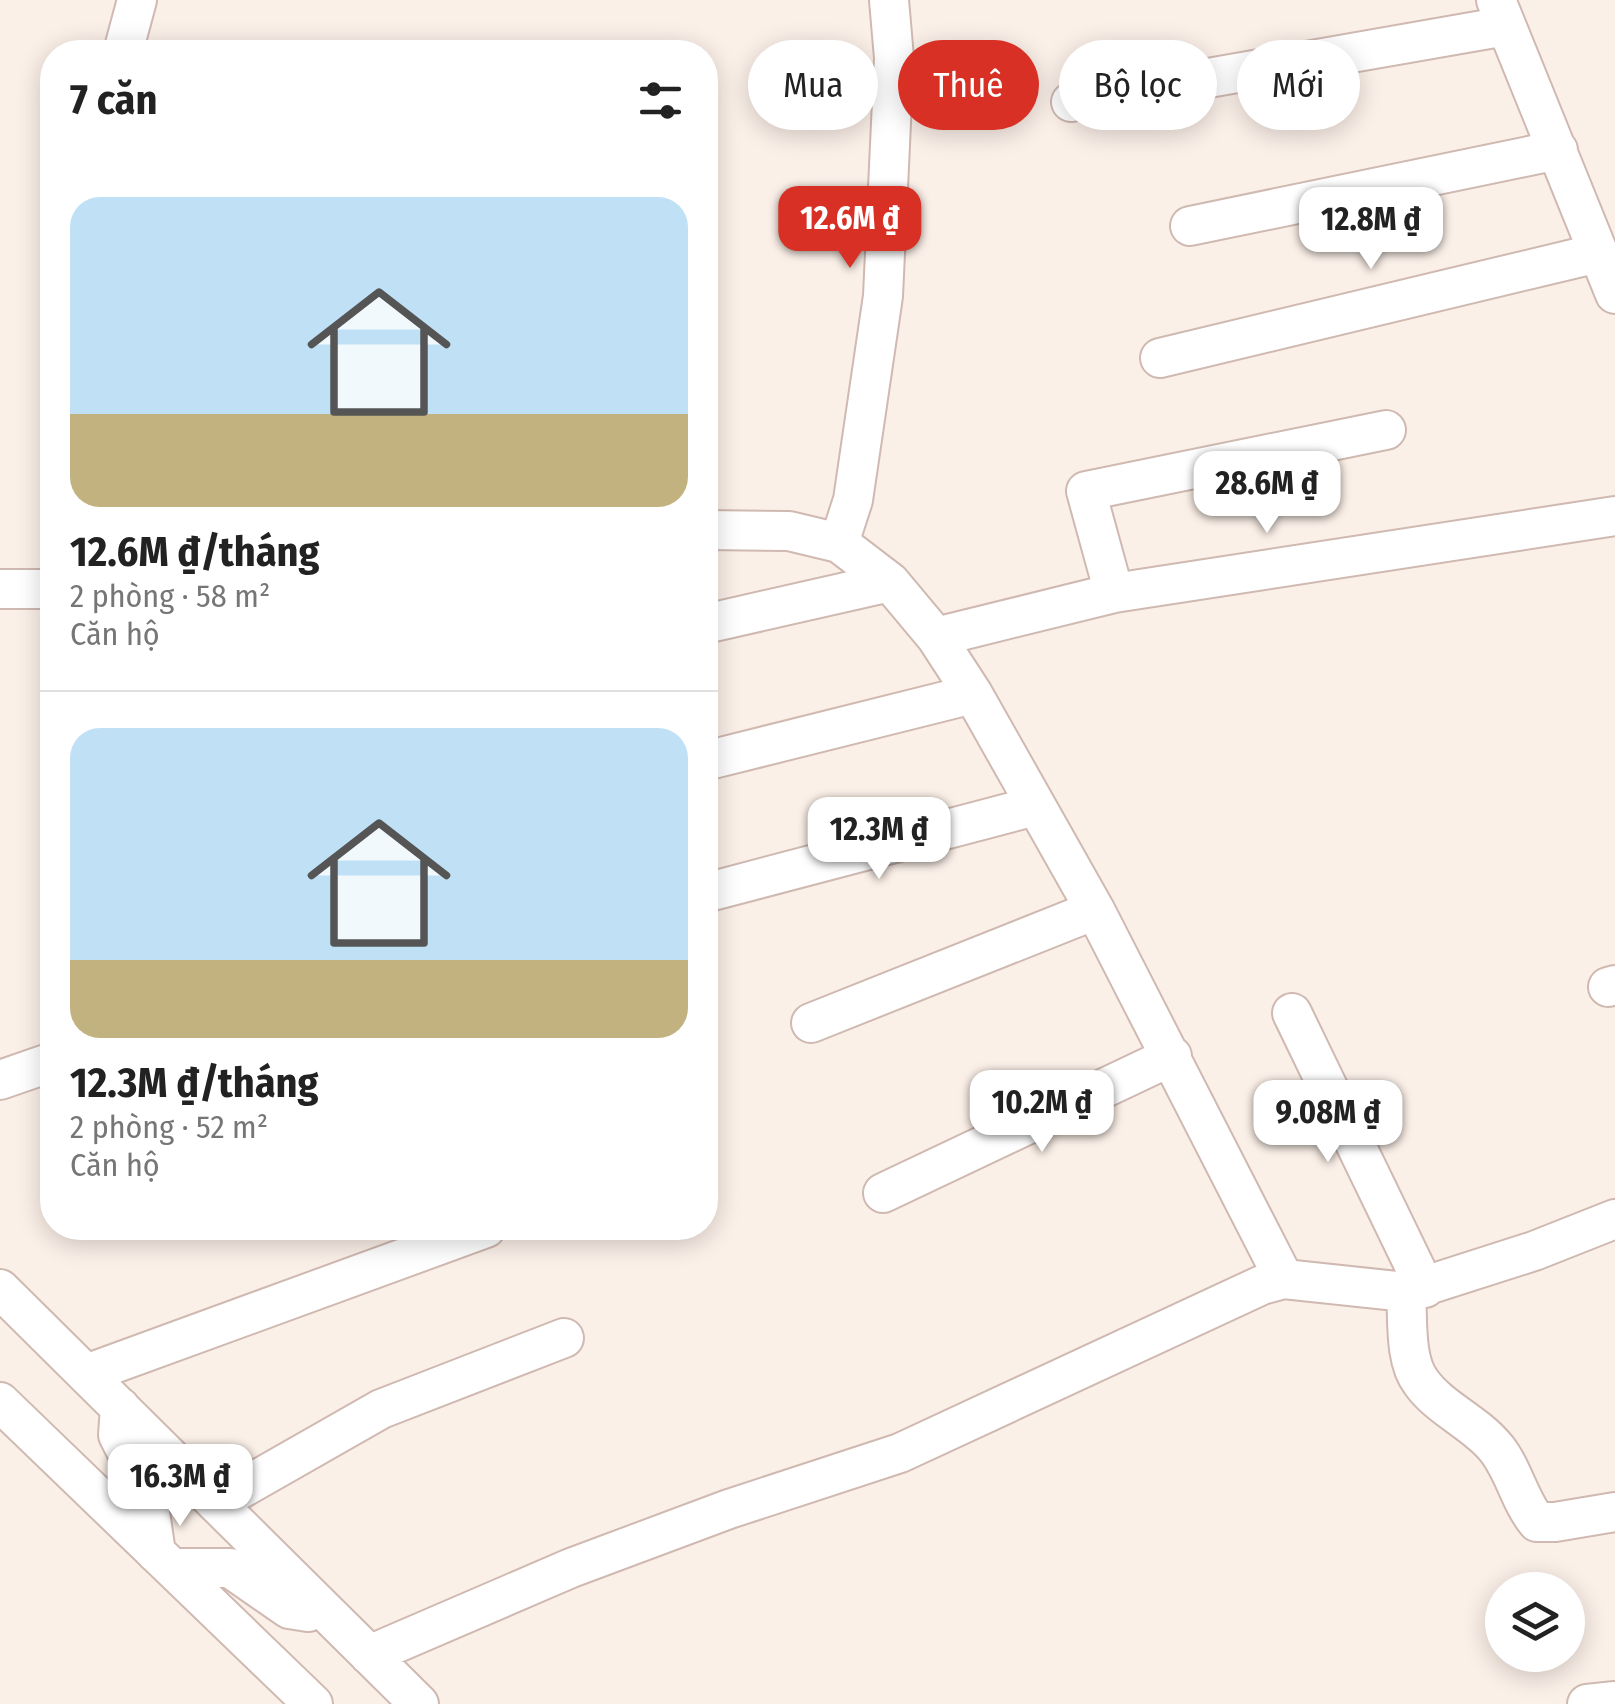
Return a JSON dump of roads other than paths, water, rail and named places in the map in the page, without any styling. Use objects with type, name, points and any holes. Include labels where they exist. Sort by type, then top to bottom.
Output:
[{"type":"street","points":[[126,40],[138,0]]},
{"type":"street","points":[[839,543],[853,500],[883,296],[894,58],[889,0]]},
{"type":"street","points":[[1217,72],[1501,13],[1615,294]]},
{"type":"street","points":[[1190,226],[1558,150]]},
{"type":"street","points":[[1160,358],[1598,253]]},
{"type":"street","points":[[1114,594],[1086,492],[1386,430]]},
{"type":"street","points":[[936,637],[1114,594],[1615,516]]},
{"type":"street","points":[[718,530],[789,530],[839,543],[890,582],[936,637],[973,694],[1096,910],[1284,1278]]},
{"type":"street","points":[[718,621],[890,582]]},
{"type":"street","points":[[0,590],[40,589]]},
{"type":"street","points":[[718,758],[973,694]]},
{"type":"street","points":[[718,890],[1035,806]]},
{"type":"street","points":[[811,1023],[1096,910]]},
{"type":"street","points":[[1292,1014],[1416,1290],[1412,1361],[1419,1380],[1499,1451],[1525,1508],[1537,1522],[1613,1520]]},
{"type":"street","points":[[883,1193],[1172,1056]]},
{"type":"street","points":[[0,1080],[40,1066]]},
{"type":"street","points":[[370,1655],[588,1562],[729,1509],[900,1453],[1262,1285],[1284,1278],[1416,1290],[1615,1219]]},
{"type":"street","points":[[86,1374],[453,1240]]},
{"type":"street","points":[[0,1289],[419,1704]]},
{"type":"street","points":[[216,1502],[380,1409],[564,1338]]},
{"type":"street","points":[[0,1402],[313,1704]]},
{"type":"street","points":[[120,1406],[118,1435],[147,1492],[164,1560]]},
{"type":"street","points":[[164,1560],[230,1568],[299,1612],[308,1612],[318,1604]]},
{"type":"street","points":[[1586,1704],[1615,1701]]}]
